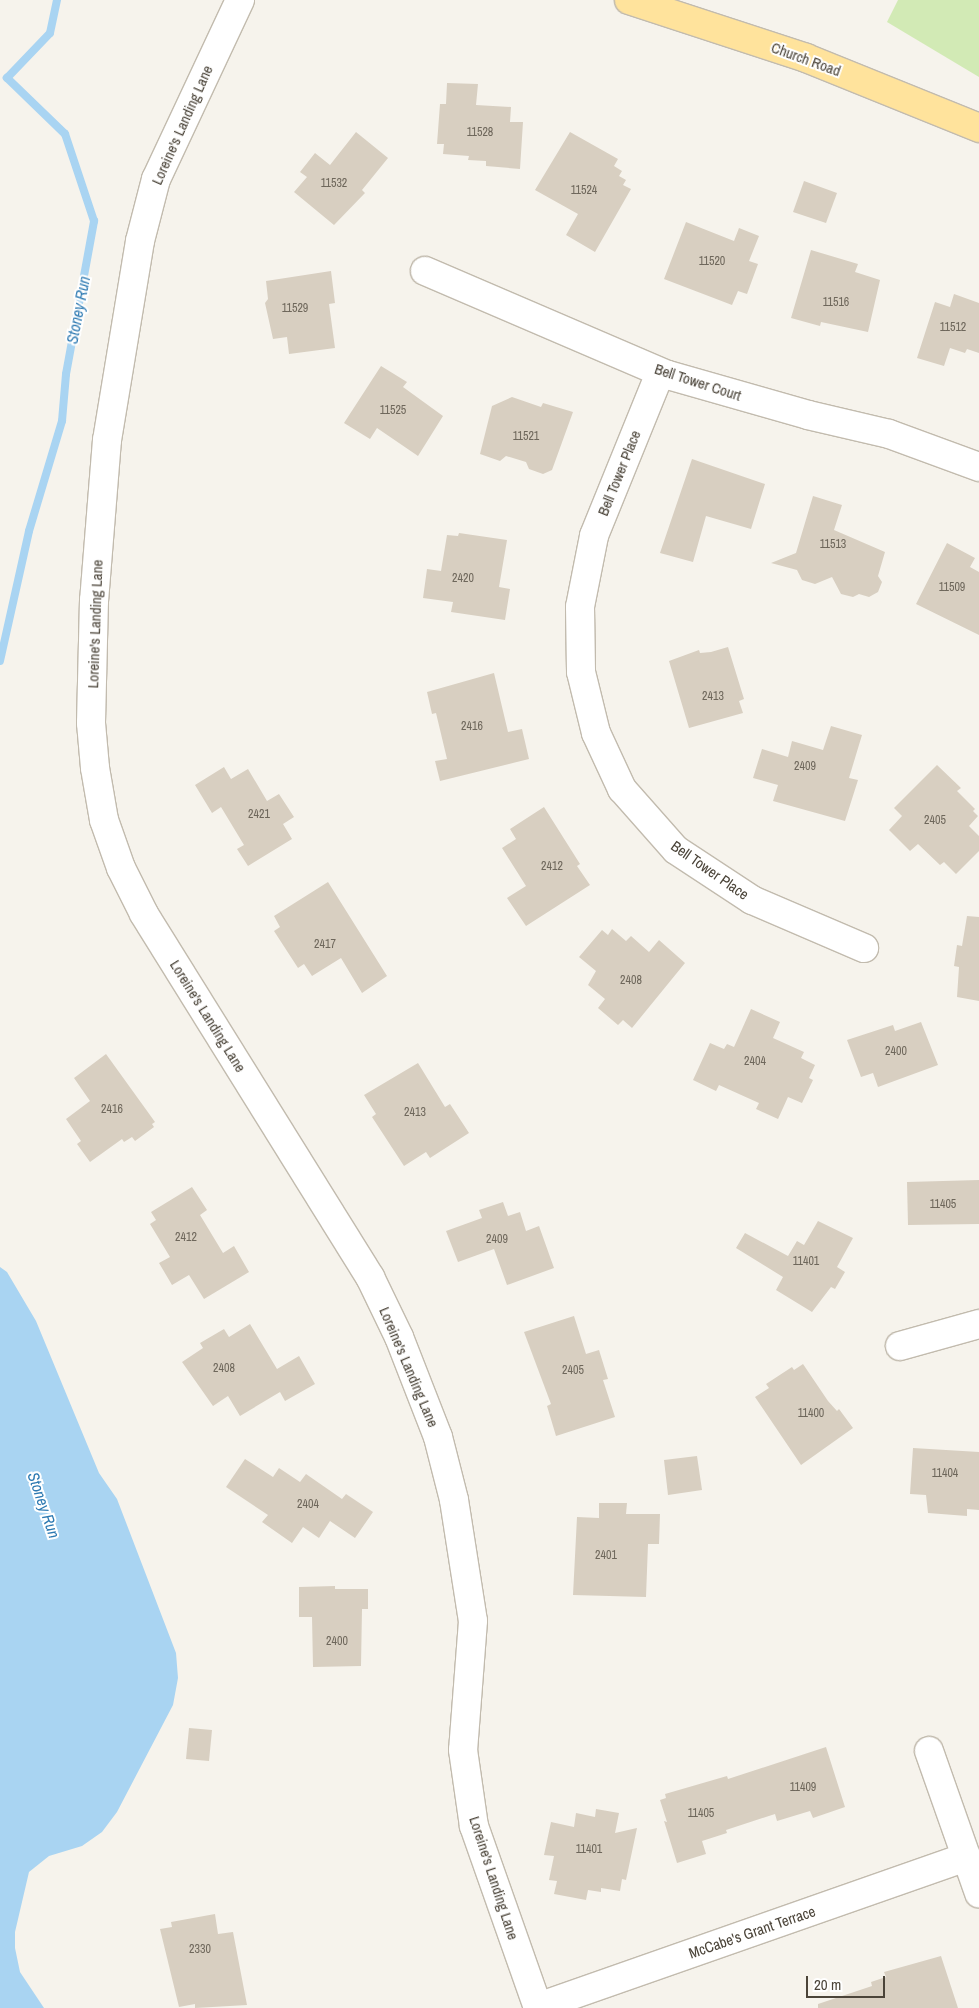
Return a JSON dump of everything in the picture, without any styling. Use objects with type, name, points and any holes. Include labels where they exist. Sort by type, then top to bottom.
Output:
[{"type":"main road","name":"Church Road","points":[[629,0],[806,58],[979,128]]},
{"type":"street","name":"Loreine's Landing Lane","points":[[240,0],[156,179],[140,241],[106,449],[94,600],[91,724],[95,768],[104,820],[121,868],[144,914],[370,1277],[399,1337],[438,1437],[454,1500],[473,1621],[463,1750],[474,1826],[538,2007]]},
{"type":"street","name":"Bell Tower Court","points":[[425,271],[668,375],[808,415],[889,434],[979,467]]},
{"type":"street","name":"Bell Tower Place","points":[[668,375],[658,378],[594,536],[580,607],[581,672],[596,733],[622,789],[676,850],[752,900],[864,948]]},
{"type":"street","points":[[900,1346],[979,1324]]},
{"type":"street","points":[[929,1751],[979,1893]]},
{"type":"street","name":"McCabe's Grant Terrace","points":[[538,2007],[966,1858]]},
{"type":"green space","points":[[898,0],[979,0],[979,77],[887,22]]},
{"type":"water","points":[[0,1267],[7,1272],[36,1321],[99,1473],[117,1499],[176,1653],[178,1678],[173,1705],[117,1812],[102,1832],[82,1846],[49,1856],[29,1872],[15,1932],[15,1948],[20,1972],[44,2008],[0,2008]]},
{"type":"building","points":[[447,83],[478,84],[476,105],[511,107],[510,122],[523,122],[520,169],[486,166],[486,161],[468,160],[469,156],[443,154],[444,144],[437,144],[440,104],[446,104]]},
{"type":"building","points":[[356,132],[388,158],[362,190],[365,193],[334,225],[294,192],[307,177],[300,172],[315,153],[330,165]]},
{"type":"building","points":[[570,132],[618,159],[614,166],[622,171],[619,176],[626,180],[623,185],[631,189],[595,252],[566,235],[578,214],[535,190]]},
{"type":"building","points":[[804,181],[837,193],[826,223],[793,212]]},
{"type":"building","points":[[686,222],[734,241],[739,228],[759,236],[749,261],[758,264],[747,294],[738,291],[732,305],[664,279]]},
{"type":"building","points":[[811,250],[858,264],[855,272],[880,280],[868,332],[821,322],[820,326],[791,318]]},
{"type":"building","points":[[331,271],[335,303],[329,304],[335,348],[289,354],[287,337],[273,339],[265,303],[268,299],[266,281]]},
{"type":"building","points":[[954,294],[979,303],[979,353],[967,349],[965,353],[950,348],[944,366],[917,358],[935,302],[950,307]]},
{"type":"building","points":[[381,366],[407,382],[403,387],[443,416],[418,456],[377,428],[370,439],[344,423]]},
{"type":"building","points":[[512,397],[541,407],[543,403],[573,412],[552,470],[543,474],[529,469],[526,462],[506,456],[500,461],[480,454],[492,406]]},
{"type":"building","points":[[692,459],[765,484],[751,529],[706,516],[693,562],[660,553]]},
{"type":"building","points":[[813,496],[842,505],[834,530],[885,552],[878,576],[882,582],[878,592],[869,597],[859,594],[853,597],[841,594],[832,577],[815,584],[802,580],[797,570],[771,563],[796,553]]},
{"type":"building","points":[[459,533],[507,540],[499,587],[510,589],[505,620],[451,612],[453,602],[423,598],[427,569],[441,571],[447,535],[458,536]]},
{"type":"building","points":[[947,543],[975,558],[970,567],[979,572],[979,635],[916,604]]},
{"type":"building","points":[[728,647],[744,699],[739,701],[743,713],[689,728],[669,661],[699,650],[700,653],[711,652]]},
{"type":"building","points":[[494,673],[508,732],[522,729],[529,759],[440,781],[435,761],[447,759],[436,713],[432,714],[427,692]]},
{"type":"building","points":[[831,726],[862,735],[849,778],[858,780],[845,821],[773,801],[778,785],[753,778],[762,749],[788,757],[792,741],[823,750]]},
{"type":"building","points":[[937,765],[961,788],[957,791],[975,809],[973,811],[978,816],[969,826],[979,836],[979,851],[956,874],[944,862],[940,865],[918,844],[910,851],[889,830],[902,816],[894,808]]},
{"type":"building","points":[[224,767],[231,779],[248,769],[267,801],[279,794],[294,817],[283,824],[292,839],[248,866],[237,849],[244,845],[221,807],[212,813],[195,785]]},
{"type":"building","points":[[544,807],[580,864],[577,866],[590,885],[526,926],[507,898],[526,886],[502,848],[516,839],[510,829]]},
{"type":"building","points":[[328,882],[387,976],[362,993],[341,958],[312,976],[304,964],[298,968],[274,931],[280,927],[274,916]]},
{"type":"building","points":[[967,916],[979,917],[979,1001],[957,997],[959,967],[954,966],[957,945],[962,946]]},
{"type":"building","points":[[612,929],[626,941],[631,936],[649,952],[659,940],[685,963],[632,1028],[623,1020],[618,1025],[598,1008],[605,999],[588,985],[596,971],[579,957],[602,930],[608,935]]},
{"type":"building","points":[[751,1009],[780,1022],[773,1038],[804,1052],[801,1058],[815,1065],[809,1078],[813,1080],[802,1103],[788,1097],[778,1119],[756,1109],[759,1103],[719,1085],[716,1091],[693,1080],[710,1043],[724,1049],[727,1044],[734,1047]]},
{"type":"building","points":[[921,1022],[938,1065],[878,1087],[873,1073],[861,1077],[847,1040],[893,1025],[895,1031]]},
{"type":"building","points":[[106,1054],[155,1122],[152,1124],[154,1127],[135,1141],[132,1137],[124,1142],[122,1139],[90,1162],[77,1144],[81,1141],[66,1119],[90,1101],[74,1078]]},
{"type":"building","points":[[418,1063],[445,1107],[450,1104],[469,1133],[430,1158],[426,1152],[404,1166],[372,1117],[376,1114],[364,1095]]},
{"type":"building","points":[[979,1180],[979,1224],[908,1225],[907,1182]]},
{"type":"building","points":[[192,1187],[207,1210],[200,1215],[223,1253],[234,1246],[249,1272],[204,1299],[189,1275],[172,1285],[159,1263],[170,1257],[150,1224],[156,1220],[151,1212]]},
{"type":"building","points":[[503,1202],[508,1216],[520,1212],[526,1231],[539,1226],[554,1268],[507,1285],[494,1249],[458,1262],[446,1231],[482,1218],[479,1210]]},
{"type":"building","points":[[818,1221],[853,1238],[837,1267],[845,1272],[835,1289],[831,1287],[812,1312],[776,1290],[783,1277],[736,1248],[745,1233],[788,1256],[797,1241],[804,1245]]},
{"type":"building","points":[[574,1316],[586,1354],[599,1350],[608,1379],[603,1380],[615,1417],[556,1436],[547,1406],[551,1404],[524,1332]]},
{"type":"building","points":[[250,1324],[277,1369],[299,1356],[315,1384],[285,1401],[280,1392],[240,1416],[228,1396],[213,1406],[182,1362],[203,1348],[200,1343],[224,1329],[229,1337]]},
{"type":"building","points":[[803,1364],[828,1401],[837,1411],[839,1409],[853,1428],[801,1465],[755,1397],[769,1388],[766,1384],[792,1367],[794,1370]]},
{"type":"building","points":[[913,1448],[979,1452],[979,1510],[967,1509],[967,1516],[928,1513],[926,1495],[910,1494]]},
{"type":"building","points":[[697,1456],[702,1490],[668,1495],[664,1460]]},
{"type":"building","points":[[245,1459],[273,1477],[279,1468],[300,1482],[306,1474],[342,1499],[346,1494],[373,1512],[355,1538],[330,1521],[319,1538],[303,1527],[292,1543],[262,1522],[268,1515],[226,1487]]},
{"type":"building","points":[[599,1503],[627,1503],[626,1514],[660,1514],[659,1544],[648,1544],[646,1597],[573,1595],[577,1517],[599,1518]]},
{"type":"building","points":[[335,1586],[335,1589],[368,1589],[368,1609],[362,1609],[361,1666],[313,1667],[312,1617],[299,1617],[299,1587]]},
{"type":"building","points":[[189,1728],[212,1730],[209,1761],[186,1759]]},
{"type":"building","points":[[826,1747],[845,1807],[813,1818],[810,1811],[777,1821],[775,1814],[726,1830],[727,1833],[702,1841],[706,1854],[677,1863],[664,1821],[667,1822],[660,1800],[666,1798],[665,1794],[727,1776],[728,1779]]},
{"type":"building","points":[[596,1809],[619,1813],[615,1833],[637,1828],[626,1880],[622,1879],[620,1891],[601,1888],[601,1892],[588,1890],[586,1900],[554,1894],[557,1881],[549,1880],[554,1856],[544,1855],[551,1822],[574,1827],[576,1813],[595,1817]]},
{"type":"building","points":[[215,1914],[218,1934],[233,1932],[247,2005],[195,2008],[195,2004],[179,2007],[160,1929],[172,1927],[171,1922]]},
{"type":"building","points":[[941,1956],[958,2008],[818,2008],[818,2004],[872,1986],[871,1982],[886,1977],[884,1972]]},
{"type":"waterway","name":"Stoney Run","points":[[0,661],[29,531],[62,421],[66,374],[94,221],[65,134],[7,78],[50,33],[57,0]]}]
